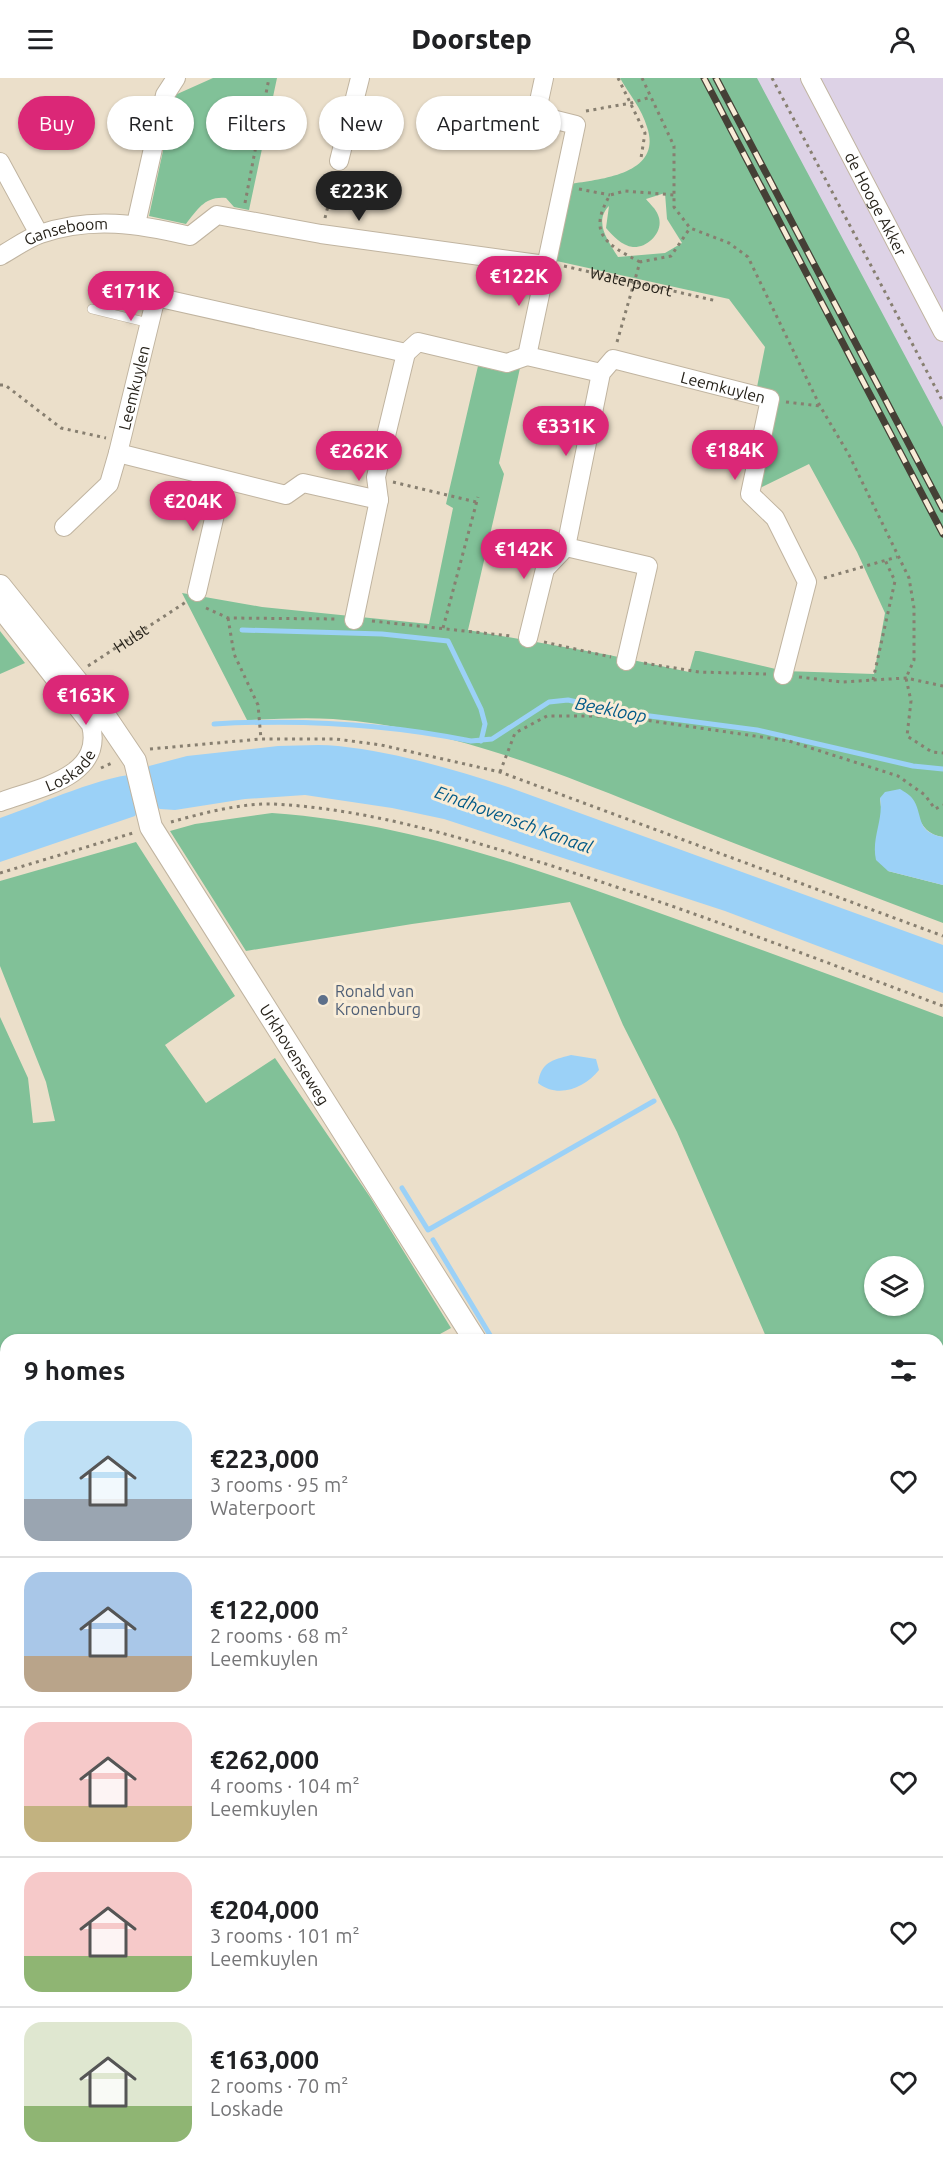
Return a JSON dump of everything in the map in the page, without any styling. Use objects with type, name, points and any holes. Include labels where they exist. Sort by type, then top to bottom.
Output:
[{"type":"street","points":[[136,224],[165,94],[176,78]]},
{"type":"street","points":[[339,161],[360,78]]},
{"type":"street","points":[[526,356],[576,125],[536,115],[544,78]]},
{"type":"street","name":"de Hooge Akker","points":[[810,78],[943,332]]},
{"type":"street","points":[[0,162],[39,234]]},
{"type":"street","name":"Ganseboom","points":[[0,256],[39,234],[81,224],[136,224],[190,237],[217,215],[242,219]]},
{"type":"street","points":[[242,219],[321,234],[546,265]]},
{"type":"street","name":"Leemkuylen","points":[[64,526],[109,484],[156,297],[406,353],[418,342],[507,363],[526,356],[601,373]]},
{"type":"street","points":[[354,620],[379,500],[376,477],[406,353]]},
{"type":"street","points":[[528,638],[545,569],[566,547],[601,373],[613,359]]},
{"type":"street","name":"Leemkuylen","points":[[613,359],[770,399],[750,494],[775,518],[807,582]]},
{"type":"street","name":"Leemkuylen","points":[[120,447],[223,480],[286,495],[303,483],[379,500]]},
{"type":"street","points":[[195,599],[223,480]]},
{"type":"street","points":[[566,547],[648,566],[626,661]]},
{"type":"street","points":[[783,675],[807,582]]},
{"type":"street","points":[[2,589],[106,718],[133,757]]},
{"type":"street","name":"Loskade","points":[[0,802],[70,776],[91,756],[95,740],[91,725],[1,610],[2,589]]},
{"type":"street","name":"Urkhovenseweg","points":[[133,757],[150,824],[471,1334]]},
{"type":"lane","name":"Leemkuylen","points":[[92,309],[150,323]]},
{"type":"path","points":[[242,219],[269,78]]},
{"type":"path","points":[[618,78],[645,133],[641,158]]},
{"type":"path","points":[[642,78],[674,146],[674,207],[690,228],[729,243],[748,257],[820,406],[849,455],[909,578],[914,608],[914,660],[906,678],[911,701],[907,736],[932,753],[943,753]]},
{"type":"path","points":[[772,78],[943,402]]},
{"type":"path","points":[[576,125],[584,112],[591,109],[631,103],[651,97]]},
{"type":"path","points":[[321,234],[339,161]]},
{"type":"path","points":[[563,186],[610,195],[625,191],[674,195]]},
{"type":"path","points":[[610,195],[602,208],[599,226],[604,241],[640,262],[670,256],[690,228]]},
{"type":"path","points":[[613,359],[633,280],[640,262]]},
{"type":"path","name":"Waterpoort","points":[[546,265],[552,264],[633,280],[717,301]]},
{"type":"path","points":[[0,385],[5,386],[61,428],[120,447]]},
{"type":"path","points":[[770,399],[820,406]]},
{"type":"path","points":[[376,477],[476,502]]},
{"type":"path","points":[[443,628],[477,497]]},
{"type":"path","points":[[807,582],[897,556]]},
{"type":"path","points":[[873,680],[895,581],[885,560]]},
{"type":"path","points":[[195,599],[228,618],[354,620],[443,628],[528,638],[626,661],[699,672],[783,675],[842,682],[906,678],[943,686]]},
{"type":"path","name":"Hulst","points":[[72,677],[195,599]]},
{"type":"path","points":[[228,618],[234,654],[259,710],[261,739]]},
{"type":"path","points":[[500,772],[515,733],[547,716],[617,716],[789,741],[898,776],[925,795],[935,809],[943,805]]},
{"type":"path","points":[[133,757],[261,739],[336,740],[381,745],[500,772],[943,936]]},
{"type":"path","points":[[0,873],[150,824],[195,815],[272,804],[332,809],[394,820],[450,834],[650,897],[943,1006]]},
{"type":"shaded area","points":[[751,78],[943,78],[943,439]]},
{"type":"green space","points":[[213,78],[277,78],[273,96],[206,96],[206,150],[262,150],[249,210],[234,207],[226,198],[219,198],[207,201],[186,224],[149,216],[163,150],[194,150],[194,96],[175,95]]},
{"type":"green space","points":[[620,78],[757,78],[943,427],[943,837],[927,830],[917,814],[880,798],[888,871],[943,885],[943,923],[561,775],[472,745],[380,724],[301,718],[247,720],[182,593],[262,607],[429,624],[453,508],[446,504],[478,366],[495,370],[520,368],[499,463],[504,474],[468,630],[689,672],[695,651],[699,651],[784,671],[874,674],[885,613],[857,552],[809,464],[760,488],[776,400],[757,387],[765,347],[729,299],[552,260],[571,184],[598,180],[627,171],[646,155],[650,143],[645,120]],"holes":[[[665,193],[667,219],[682,243],[665,253],[618,257],[602,225],[604,212],[609,206],[606,228],[608,231],[625,245],[633,247],[644,245],[654,237],[660,221],[656,211],[646,199]]]},
{"type":"green space","points":[[0,631],[25,663],[0,674]]},
{"type":"green space","points":[[272,813],[363,825],[451,844],[623,900],[943,1017],[943,1334],[765,1334],[677,1132],[623,1025],[570,902],[412,924],[246,951],[170,831],[195,824]]},
{"type":"green space","points":[[136,842],[235,996],[165,1045],[206,1103],[275,1058],[370,1197],[451,1328],[440,1334],[0,1334],[0,1017],[28,1078],[33,1123],[55,1121],[46,1082],[0,966],[0,881]]},
{"type":"water","name":"Eindhovensch Kanaal","points":[[323,745],[360,749],[403,757],[466,774],[508,787],[943,945],[943,993],[725,911],[444,819],[392,808],[305,795],[245,799],[175,810],[160,809],[153,805],[140,807],[135,816],[0,862],[0,818],[92,784],[146,773],[149,766],[187,756],[278,746]]},
{"type":"water","points":[[900,789],[908,794],[916,804],[921,821],[928,831],[943,837],[943,885],[888,871],[876,860],[875,844],[881,806],[880,798],[885,792]]},
{"type":"water","points":[[571,1055],[596,1059],[599,1070],[579,1086],[562,1091],[546,1088],[538,1083],[542,1070],[548,1063]]},
{"type":"waterway","points":[[242,630],[382,634],[448,641],[481,709],[485,724],[481,741]]},
{"type":"waterway","name":"Beekloop","points":[[214,724],[311,722],[375,726],[471,741],[492,739],[549,702],[568,700],[627,713],[757,730],[913,766],[943,769]]},
{"type":"waterway","points":[[402,1188],[428,1230],[654,1101]]},
{"type":"waterway","points":[[433,1240],[489,1334]]},
{"type":"railway","points":[[704,78],[943,534]]},
{"type":"railway","points":[[716,78],[943,509]]},
{"type":"place","name":"Ronald van Kronenburg","points":[[323,1000]]}]
